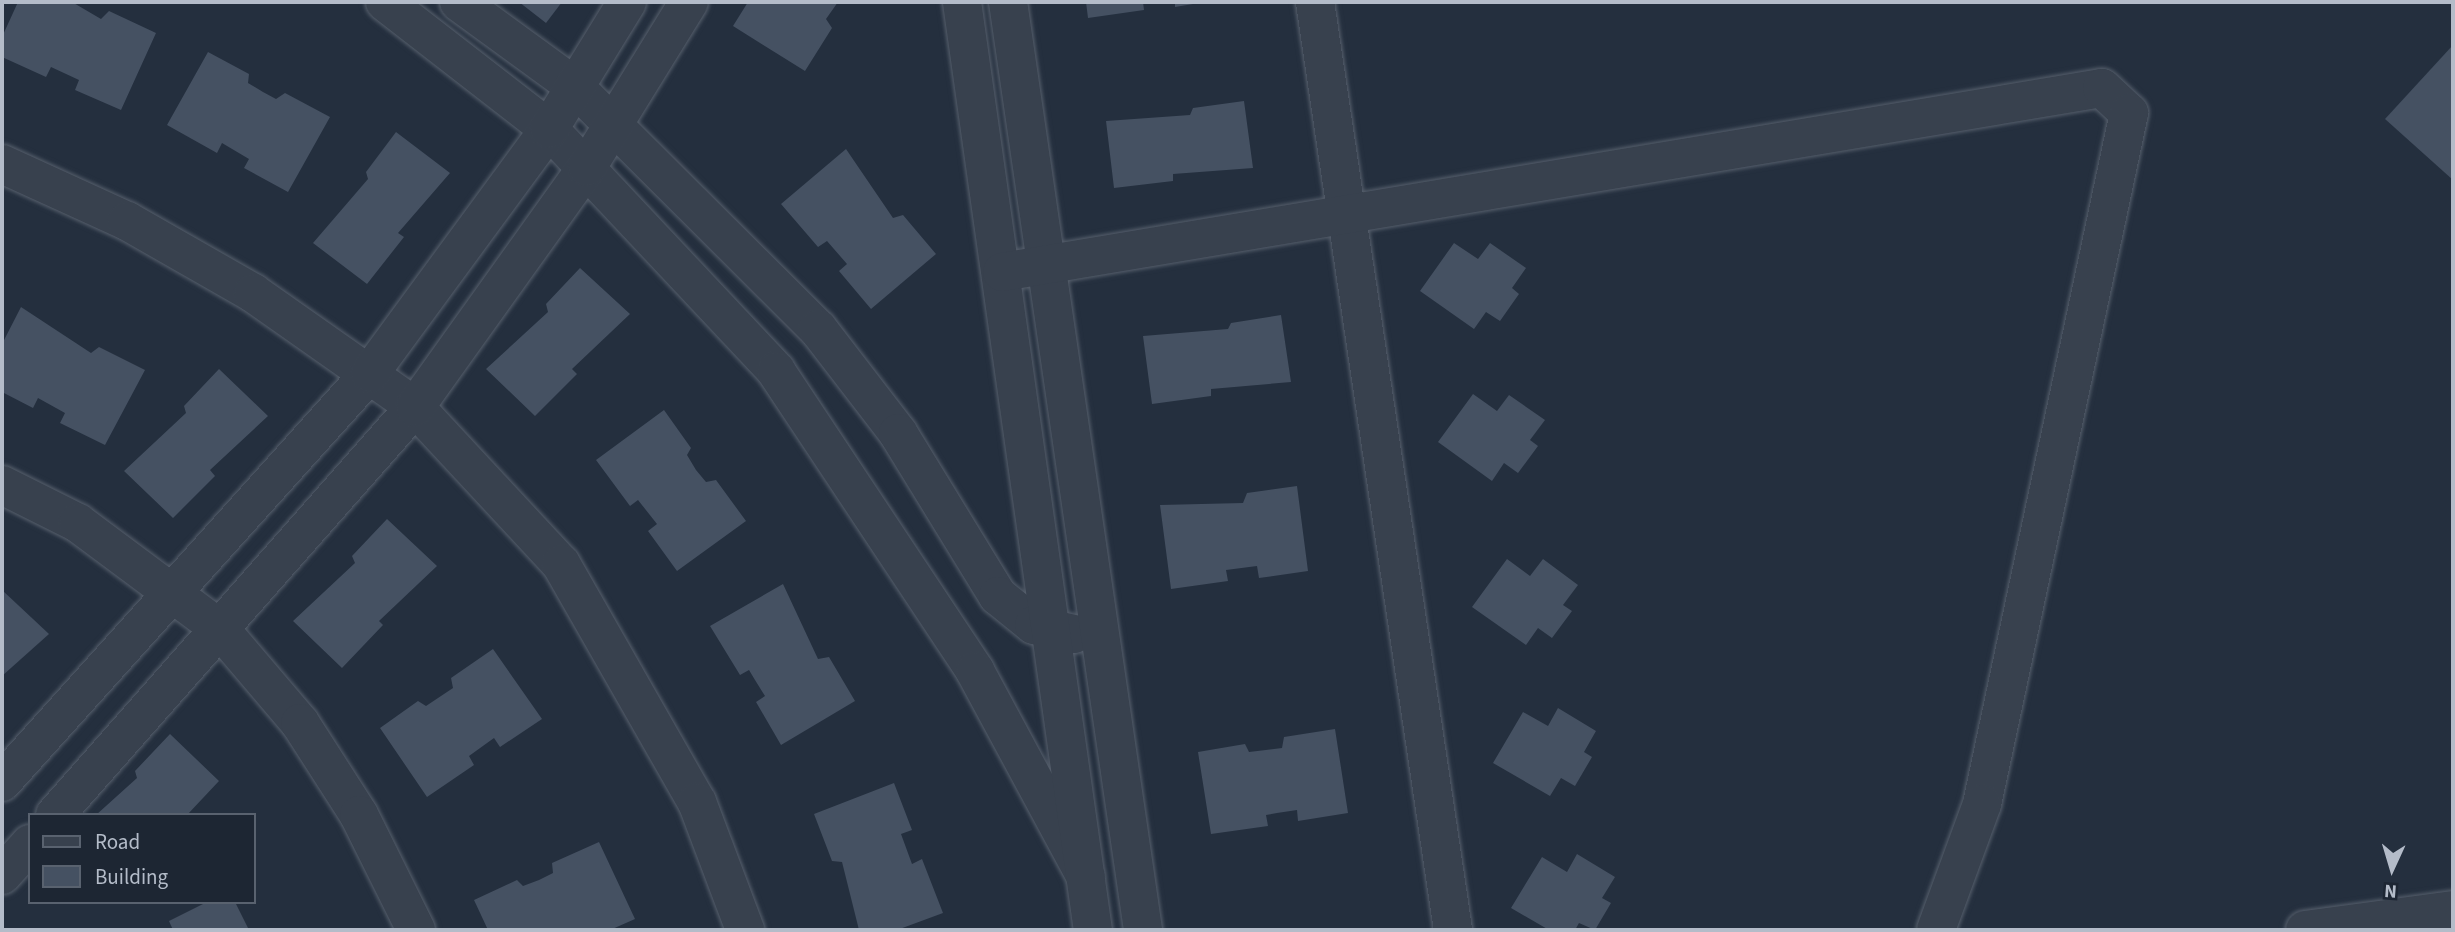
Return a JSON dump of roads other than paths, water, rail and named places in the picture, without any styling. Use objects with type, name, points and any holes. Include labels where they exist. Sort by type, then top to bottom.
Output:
[{"type":"street","points":[[385,2],[549,129],[776,371],[975,671],[1086,877]]},
{"type":"street","points":[[459,2],[574,86],[818,329],[898,433],[979,573],[1013,611],[1053,633],[1100,636]]},
{"type":"street","points":[[2,782],[370,373],[549,129],[627,2]]},
{"type":"street","points":[[652,2],[657,52]]},
{"type":"street","points":[[57,813],[415,407],[587,167],[689,2]]},
{"type":"street","points":[[962,2],[1093,930]]},
{"type":"street","points":[[1008,2],[1143,930]]},
{"type":"street","points":[[1315,2],[1453,930]]},
{"type":"street","points":[[1002,272],[2102,88],[2129,113],[1982,804],[1936,930]]},
{"type":"street","points":[[2,164],[127,221],[253,293],[415,407],[561,564],[697,802],[745,930]]},
{"type":"street","points":[[2,485],[78,523],[174,592],[220,629],[300,723],[359,815],[416,930]]},
{"type":"street","points":[[2,875],[28,846]]},
{"type":"street","points":[[2305,930],[2453,910]]}]
